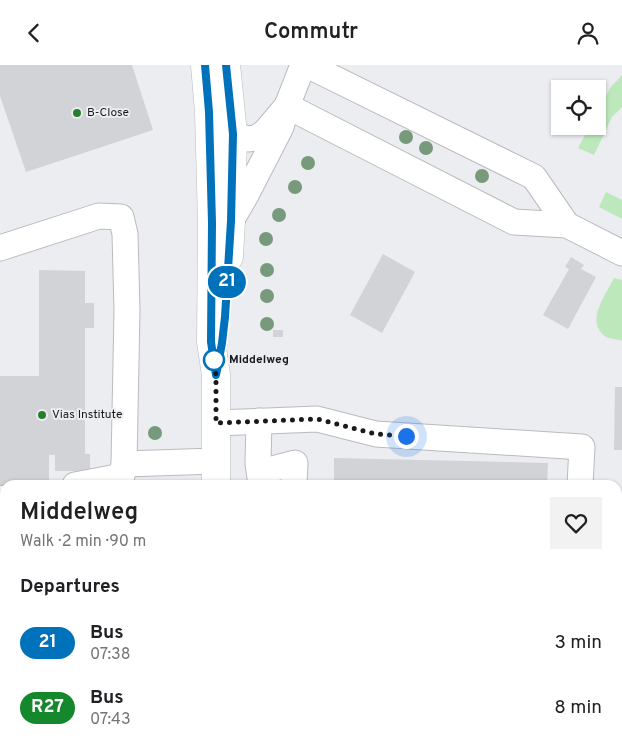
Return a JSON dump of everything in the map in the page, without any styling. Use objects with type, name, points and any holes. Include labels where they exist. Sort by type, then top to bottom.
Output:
[{"type":"main road","points":[[205,65],[209,112],[212,223],[211,342],[216,375],[216,473]]},
{"type":"main road","points":[[216,375],[225,317],[231,221],[233,134],[226,65]]},
{"type":"street","points":[[231,221],[281,127],[303,65]]},
{"type":"street","points":[[307,65],[534,177],[567,225]]},
{"type":"street","points":[[209,112],[233,134],[248,139],[256,138],[265,133],[287,106]]},
{"type":"street","points":[[287,106],[514,223],[567,225],[622,253]]},
{"type":"street","points":[[0,248],[99,216],[121,217],[125,235],[127,310],[124,464],[122,476],[101,480]]},
{"type":"street","points":[[216,423],[317,419],[376,434],[582,447],[580,480]]},
{"type":"street","points":[[258,421],[258,463],[261,478],[295,463],[294,480]]},
{"type":"street","points":[[124,464],[216,473]]},
{"type":"green space","points":[[622,75],[622,107],[612,117],[606,130],[606,96],[610,88]]},
{"type":"green space","points":[[585,135],[603,135],[594,155],[578,148]]},
{"type":"green space","points":[[606,192],[622,200],[622,219],[599,207]]},
{"type":"green space","points":[[614,278],[622,280],[622,341],[606,337],[600,331],[597,323],[602,300]]},
{"type":"building","name":"B-Close","points":[[0,65],[132,65],[153,130],[26,172],[0,96]]},
{"type":"building","points":[[383,254],[415,272],[382,333],[350,315]]},
{"type":"building","points":[[571,257],[584,265],[581,269],[596,277],[568,329],[543,315],[569,269],[565,267]]},
{"type":"building","name":"Vias Institute","points":[[39,270],[85,271],[85,303],[94,303],[94,328],[85,328],[85,454],[90,454],[90,471],[55,471],[55,455],[49,455],[49,480],[0,480],[0,376],[39,376]]},
{"type":"building","points":[[273,330],[283,330],[283,337],[273,337]]},
{"type":"building","points":[[615,387],[622,387],[622,450],[614,450]]},
{"type":"building","points":[[334,458],[548,463],[547,480],[334,480]]},
{"type":"bus line","name":"21","points":[[205,65],[209,112],[212,223],[211,342],[216,375],[225,317],[231,221],[233,134],[226,65]]},
{"type":"place","name":"B-Close","points":[[77,113]]},
{"type":"place","name":"Middelweg","points":[[214,360]]},
{"type":"place","name":"Vias Institute","points":[[42,415]]},
{"type":"route","points":[[214,360],[213,358],[216,375],[216,423],[317,419],[376,434],[406,436]]}]
